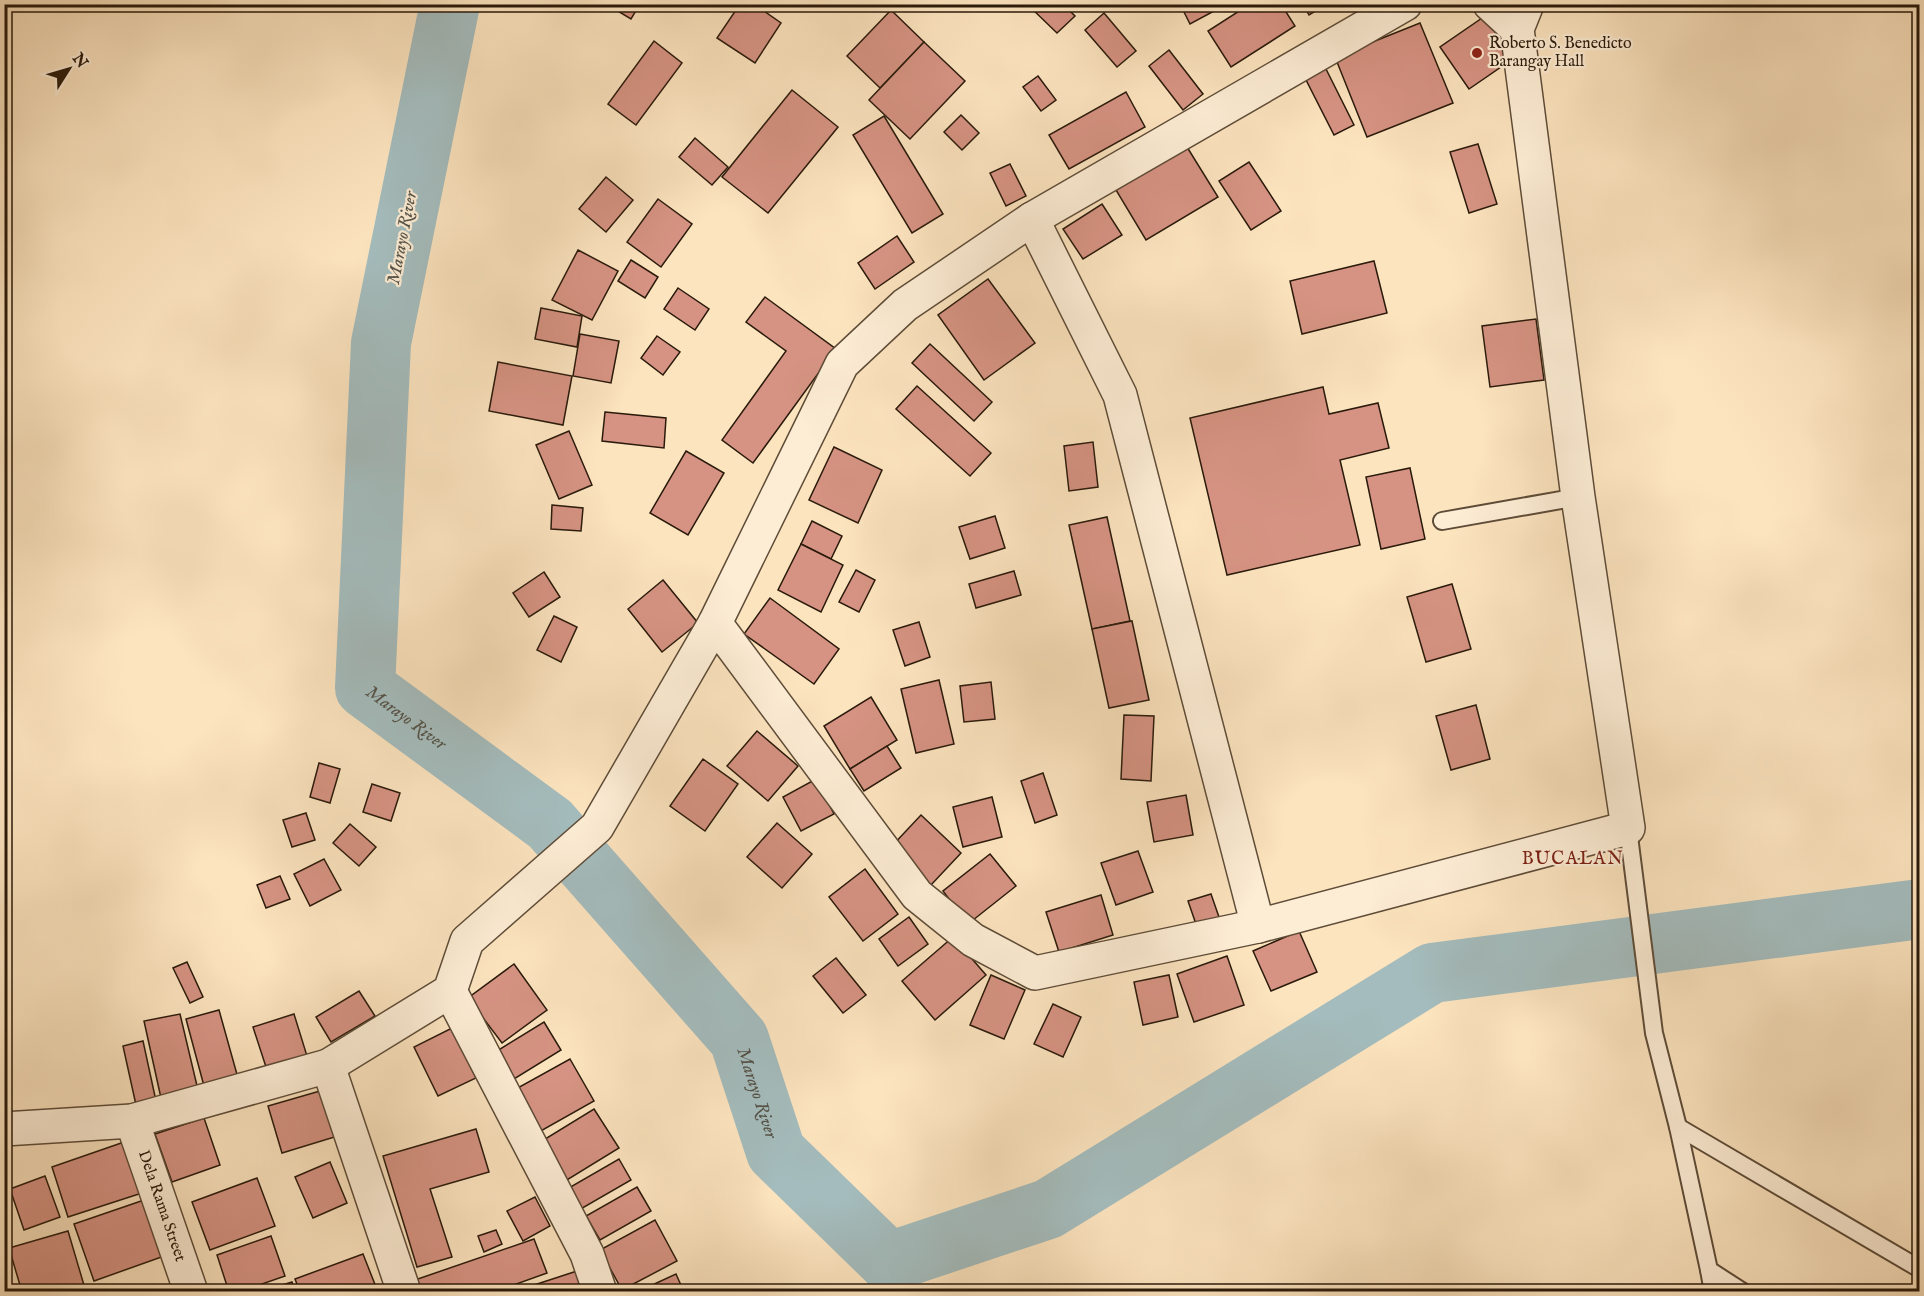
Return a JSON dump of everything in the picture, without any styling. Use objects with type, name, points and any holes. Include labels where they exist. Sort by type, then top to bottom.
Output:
[{"type":"street","points":[[4,1129],[132,1121],[328,1066],[450,991],[466,941],[597,827],[715,623],[842,364],[905,306],[1032,219],[1405,4]]},
{"type":"street","points":[[715,623],[917,894],[973,940],[1035,973],[1630,843],[1578,497],[1522,17],[1490,4]]},
{"type":"street","points":[[1032,219],[1120,394],[1258,926]]},
{"type":"street","points":[[450,991],[587,1254],[600,1292]]},
{"type":"street","points":[[328,1066],[404,1292]]},
{"type":"street","name":"Dela Rama Street","points":[[132,1121],[191,1292]]},
{"type":"lane","points":[[1442,521],[1578,497]]},
{"type":"lane","points":[[1630,843],[1654,1033],[1678,1127],[1713,1292]]},
{"type":"lane","points":[[1678,1127],[1920,1269]]},
{"type":"lane","points":[[1708,1270],[1743,1292]]},
{"type":"building","points":[[606,4],[640,4],[631,19]]},
{"type":"building","points":[[740,4],[754,4],[781,23],[755,63],[717,38]]},
{"type":"building","points":[[1032,4],[1063,4],[1075,16],[1057,33],[1030,7]]},
{"type":"building","points":[[1180,4],[1227,4],[1190,24]]},
{"type":"building","points":[[1250,4],[1281,4],[1295,26],[1231,67],[1208,31]]},
{"type":"building","points":[[1303,4],[1327,4],[1309,15]]},
{"type":"building","points":[[891,10],[924,42],[880,88],[847,56]]},
{"type":"building","points":[[1104,13],[1136,51],[1117,67],[1085,30]]},
{"type":"building","name":"Roberto S. Benedicto Barangay Hall","points":[[1485,16],[1514,58],[1469,89],[1440,47]]},
{"type":"building","points":[[1420,23],[1453,103],[1367,137],[1335,57]]},
{"type":"building","points":[[654,41],[682,63],[636,125],[608,104]]},
{"type":"building","points":[[924,42],[965,81],[910,139],[869,100]]},
{"type":"building","points":[[1169,50],[1203,94],[1183,110],[1149,66]]},
{"type":"building","points":[[1322,61],[1354,125],[1334,135],[1302,72]]},
{"type":"building","points":[[1038,76],[1056,100],[1041,111],[1023,87]]},
{"type":"building","points":[[792,90],[838,127],[768,213],[722,177]]},
{"type":"building","points":[[1126,92],[1145,127],[1069,169],[1049,135]]},
{"type":"building","points":[[961,115],[979,133],[962,150],[944,132]]},
{"type":"building","points":[[884,116],[943,214],[912,233],[853,135]]},
{"type":"building","points":[[695,138],[728,167],[712,185],[679,157]]},
{"type":"building","points":[[1478,144],[1497,204],[1469,213],[1450,152]]},
{"type":"building","points":[[1187,147],[1218,197],[1146,240],[1116,190]]},
{"type":"building","points":[[1249,162],[1281,211],[1251,230],[1219,181]]},
{"type":"building","points":[[1010,164],[1026,196],[1006,206],[990,173]]},
{"type":"building","points":[[606,177],[633,200],[606,232],[579,209]]},
{"type":"building","points":[[658,199],[692,224],[661,267],[627,242]]},
{"type":"building","points":[[1102,204],[1122,235],[1083,259],[1063,229]]},
{"type":"building","points":[[897,236],[914,262],[875,289],[858,263]]},
{"type":"building","points":[[578,250],[618,271],[592,320],[552,300]]},
{"type":"building","points":[[631,260],[658,277],[645,298],[618,281]]},
{"type":"building","points":[[1374,261],[1387,313],[1302,334],[1290,281]]},
{"type":"building","points":[[988,279],[1035,343],[984,380],[938,315]]},
{"type":"building","points":[[678,288],[709,309],[695,330],[664,309]]},
{"type":"building","points":[[765,297],[836,349],[753,463],[722,440],[786,351],[746,322]]},
{"type":"building","points":[[541,308],[582,316],[577,347],[535,339]]},
{"type":"building","points":[[1536,319],[1544,380],[1490,387],[1482,326]]},
{"type":"building","points":[[580,334],[619,341],[611,383],[573,376]]},
{"type":"building","points":[[657,336],[680,352],[663,375],[641,358]]},
{"type":"building","points":[[930,344],[992,402],[974,421],[912,363]]},
{"type":"building","points":[[498,362],[572,376],[563,425],[489,411]]},
{"type":"building","points":[[917,386],[991,453],[970,476],[896,409]]},
{"type":"building","points":[[1323,387],[1329,414],[1378,403],[1389,448],[1340,460],[1360,545],[1227,575],[1190,418]]},
{"type":"building","points":[[605,412],[666,418],[664,448],[602,441]]},
{"type":"building","points":[[569,431],[592,485],[559,499],[536,445]]},
{"type":"building","points":[[1093,442],[1098,487],[1069,491],[1064,446]]},
{"type":"building","points":[[834,447],[882,470],[858,523],[809,500]]},
{"type":"building","points":[[686,451],[724,473],[688,535],[650,513]]},
{"type":"building","points":[[1410,468],[1425,539],[1381,549],[1366,477]]},
{"type":"building","points":[[552,505],[583,508],[581,531],[551,529]]},
{"type":"building","points":[[995,516],[1005,548],[970,559],[959,527]]},
{"type":"building","points":[[1107,517],[1130,621],[1092,629],[1069,525]]},
{"type":"building","points":[[812,521],[842,536],[831,559],[801,544]]},
{"type":"building","points":[[801,544],[843,565],[821,612],[778,590]]},
{"type":"building","points":[[856,570],[875,580],[859,612],[839,602]]},
{"type":"building","points":[[1014,571],[1021,595],[976,608],[969,584]]},
{"type":"building","points":[[544,572],[560,597],[529,617],[513,593]]},
{"type":"building","points":[[663,580],[698,623],[662,652],[628,609]]},
{"type":"building","points":[[1452,584],[1471,649],[1426,662],[1407,597]]},
{"type":"building","points":[[770,598],[839,649],[814,684],[744,634]]},
{"type":"building","points":[[554,616],[577,627],[561,662],[537,650]]},
{"type":"building","points":[[1132,621],[1149,700],[1109,708],[1092,629]]},
{"type":"building","points":[[919,622],[930,657],[905,666],[893,630]]},
{"type":"building","points":[[939,680],[954,744],[916,753],[901,689]]},
{"type":"building","points":[[991,682],[995,719],[964,722],[960,686]]},
{"type":"building","points":[[871,697],[897,740],[850,769],[824,726]]},
{"type":"building","points":[[1476,705],[1490,759],[1451,770],[1436,716]]},
{"type":"building","points":[[1124,715],[1154,716],[1151,781],[1121,779]]},
{"type":"building","points":[[757,731],[798,766],[768,801],[727,766]]},
{"type":"building","points":[[887,746],[901,768],[864,791],[850,769]]},
{"type":"building","points":[[703,759],[738,784],[705,831],[670,806]]},
{"type":"building","points":[[319,763],[340,769],[330,803],[310,797]]},
{"type":"building","points":[[1043,773],[1057,815],[1035,823],[1021,781]]},
{"type":"building","points":[[816,779],[834,814],[801,831],[783,797]]},
{"type":"building","points":[[372,784],[400,793],[391,821],[363,812]]},
{"type":"building","points":[[1186,795],[1193,835],[1154,842],[1147,802]]},
{"type":"building","points":[[992,797],[1002,837],[963,847],[953,807]]},
{"type":"building","points":[[306,813],[315,840],[292,847],[283,820]]},
{"type":"building","points":[[921,815],[961,853],[931,885],[891,847]]},
{"type":"building","points":[[777,823],[812,854],[782,888],[747,857]]},
{"type":"building","points":[[350,824],[376,847],[359,866],[333,843]]},
{"type":"building","points":[[1138,851],[1153,892],[1116,905],[1101,863]]},
{"type":"building","points":[[990,854],[1016,886],[968,924],[943,891]]},
{"type":"building","points":[[324,859],[341,890],[310,906],[294,874]]},
{"type":"building","points":[[865,869],[898,914],[863,941],[829,897]]},
{"type":"building","points":[[280,876],[290,899],[266,908],[257,885]]},
{"type":"building","points":[[1211,894],[1220,920],[1197,927],[1188,901]]},
{"type":"building","points":[[1101,895],[1113,935],[1059,952],[1046,912]]},
{"type":"building","points":[[909,917],[928,944],[898,966],[879,939]]},
{"type":"building","points":[[1299,931],[1317,972],[1271,991],[1253,951]]},
{"type":"building","points":[[953,937],[986,975],[935,1020],[902,981]]},
{"type":"building","points":[[1227,956],[1244,1005],[1194,1022],[1177,974]]},
{"type":"building","points":[[836,958],[866,995],[843,1013],[813,976]]},
{"type":"building","points":[[187,962],[203,997],[190,1003],[173,968]]},
{"type":"building","points":[[514,964],[547,1010],[502,1043],[468,998]]},
{"type":"building","points":[[991,975],[1025,990],[1004,1039],[970,1025]]},
{"type":"building","points":[[1169,975],[1178,1017],[1143,1025],[1134,982]]},
{"type":"building","points":[[359,991],[375,1016],[331,1042],[316,1017]]},
{"type":"building","points":[[1053,1004],[1081,1017],[1063,1057],[1034,1044]]},
{"type":"building","points":[[219,1010],[238,1078],[204,1086],[186,1019]]},
{"type":"building","points":[[180,1014],[198,1090],[161,1098],[144,1021]]},
{"type":"building","points":[[294,1014],[307,1056],[267,1070],[253,1027]]},
{"type":"building","points":[[544,1022],[561,1050],[514,1079],[497,1051]]},
{"type":"building","points":[[452,1028],[476,1078],[438,1096],[414,1047]]},
{"type":"building","points":[[143,1041],[156,1101],[136,1105],[123,1046]]},
{"type":"building","points":[[570,1059],[594,1101],[539,1132],[514,1090]]},
{"type":"building","points":[[327,1089],[341,1135],[282,1153],[268,1106]]},
{"type":"building","points":[[594,1109],[619,1148],[562,1183],[537,1144]]},
{"type":"building","points":[[204,1118],[220,1165],[172,1182],[155,1134]]},
{"type":"building","points":[[476,1129],[489,1172],[430,1189],[452,1257],[417,1267],[383,1156]]},
{"type":"building","points":[[127,1141],[145,1192],[68,1217],[52,1167]]},
{"type":"building","points":[[619,1159],[631,1180],[579,1210],[567,1189]]},
{"type":"building","points":[[330,1162],[347,1203],[313,1218],[295,1177]]},
{"type":"building","points":[[45,1176],[60,1217],[24,1230],[10,1189]]},
{"type":"building","points":[[257,1178],[275,1226],[210,1250],[192,1202]]},
{"type":"building","points":[[637,1187],[651,1211],[600,1240],[586,1216]]},
{"type":"building","points":[[535,1197],[550,1226],[523,1241],[507,1211]]},
{"type":"building","points":[[147,1199],[167,1255],[94,1281],[74,1224]]},
{"type":"building","points":[[655,1220],[677,1261],[622,1290],[600,1250]]},
{"type":"building","points":[[496,1230],[502,1244],[484,1252],[478,1236]]},
{"type":"building","points":[[68,1231],[86,1292],[22,1292],[9,1248]]},
{"type":"building","points":[[271,1236],[285,1276],[239,1292],[229,1292],[217,1255]]},
{"type":"building","points":[[534,1239],[547,1273],[494,1292],[416,1292],[412,1281]]},
{"type":"building","points":[[363,1254],[378,1292],[300,1292],[295,1279]]},
{"type":"building","points":[[577,1271],[584,1292],[533,1292],[531,1286]]},
{"type":"building","points":[[676,1274],[684,1292],[637,1292]]},
{"type":"building","points":[[292,1282],[295,1292],[260,1292]]},
{"type":"waterway","name":"Marayo River","points":[[450,4],[381,343],[365,688],[550,824],[739,1039],[776,1152],[889,1262]]},
{"type":"waterway","points":[[889,1262],[1048,1209],[1432,973],[1920,909]]},
{"type":"place","name":"Roberto S. Benedicto Barangay Hall","points":[[1477,53]]},
{"type":"district","name":"BUCALAN","points":[[1573,859]]}]
